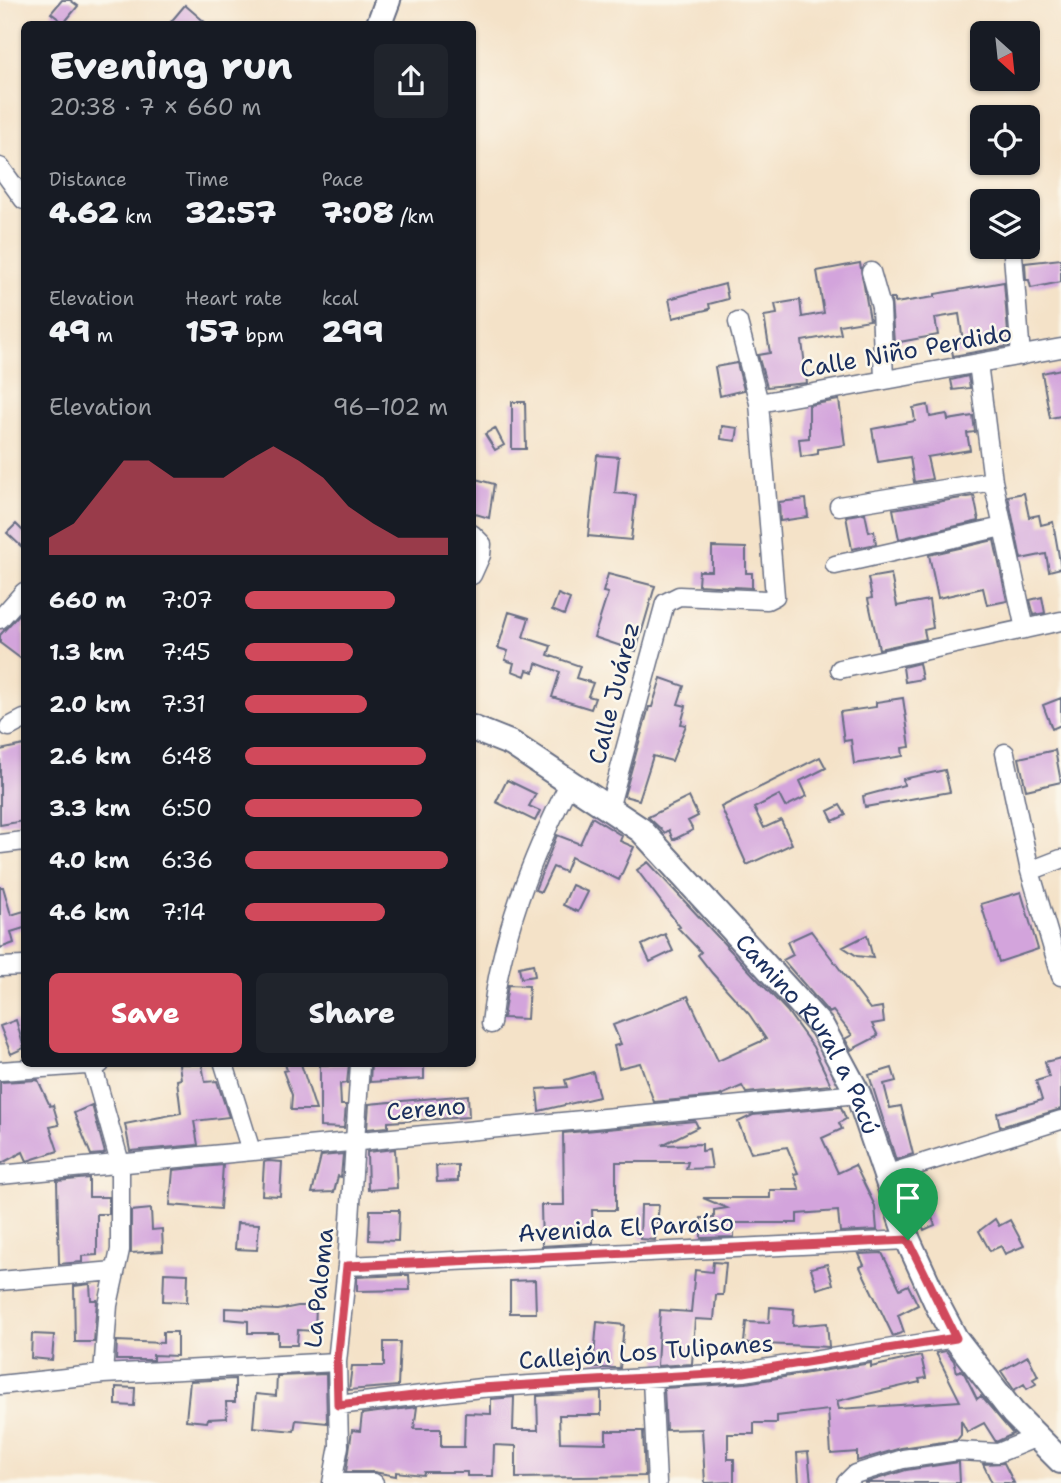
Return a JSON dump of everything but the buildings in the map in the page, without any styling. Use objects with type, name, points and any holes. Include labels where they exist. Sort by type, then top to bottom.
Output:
[{"type":"street","points":[[380,21],[388,0]]},
{"type":"street","points":[[0,167],[21,196]]},
{"type":"street","points":[[1013,259],[1021,356]]},
{"type":"street","points":[[871,272],[881,307],[884,379]]},
{"type":"street","points":[[738,322],[759,403]]},
{"type":"street","name":"Calle Niño Perdido","points":[[759,403],[1061,348]]},
{"type":"street","points":[[978,363],[992,481],[1025,629]]},
{"type":"street","name":"Calle Juárez","points":[[609,809],[659,614],[665,603],[679,596],[767,600],[775,596],[759,403]]},
{"type":"street","points":[[839,506],[992,481]]},
{"type":"street","points":[[835,565],[1002,527]]},
{"type":"street","points":[[476,538],[482,544],[476,566]]},
{"type":"street","points":[[0,619],[21,595]]},
{"type":"street","points":[[840,669],[1061,621]]},
{"type":"street","name":"Camino Rural a Pacú","points":[[476,730],[512,744],[641,830],[822,1027],[858,1094],[908,1240],[956,1338],[1013,1413],[1061,1461]]},
{"type":"street","points":[[1004,753],[1030,871],[1061,976]]},
{"type":"street","points":[[491,1024],[496,979],[513,912],[570,782]]},
{"type":"street","points":[[0,844],[21,841]]},
{"type":"street","points":[[1030,871],[1061,859]]},
{"type":"street","points":[[0,967],[21,966]]},
{"type":"street","points":[[0,1071],[54,1067]]},
{"type":"street","points":[[96,1067],[120,1163],[120,1250],[107,1305],[103,1374]]},
{"type":"street","points":[[225,1067],[251,1151]]},
{"type":"street","name":"La Paloma","points":[[333,1483],[339,1446],[337,1362],[347,1266],[360,1067]]},
{"type":"street","name":"Cereno","points":[[0,1175],[858,1094]]},
{"type":"street","points":[[886,1175],[1061,1120]]},
{"type":"street","name":"Avenida El Paraíso","points":[[347,1266],[908,1240]]},
{"type":"street","points":[[0,1281],[114,1271]]},
{"type":"street","name":"Callejón Los Tulipanes","points":[[338,1405],[481,1388],[744,1372],[956,1338]]},
{"type":"street","points":[[0,1385],[103,1374],[337,1362]]},
{"type":"street","points":[[652,1379],[657,1483]]},
{"type":"street","points":[[848,1480],[882,1464],[942,1452],[998,1453],[1037,1437]]},
{"type":"street","points":[[333,1483],[374,1483]]},
{"type":"route","points":[[908,1240],[956,1338],[744,1372],[481,1388],[338,1405],[337,1362],[347,1266],[908,1240]]}]
